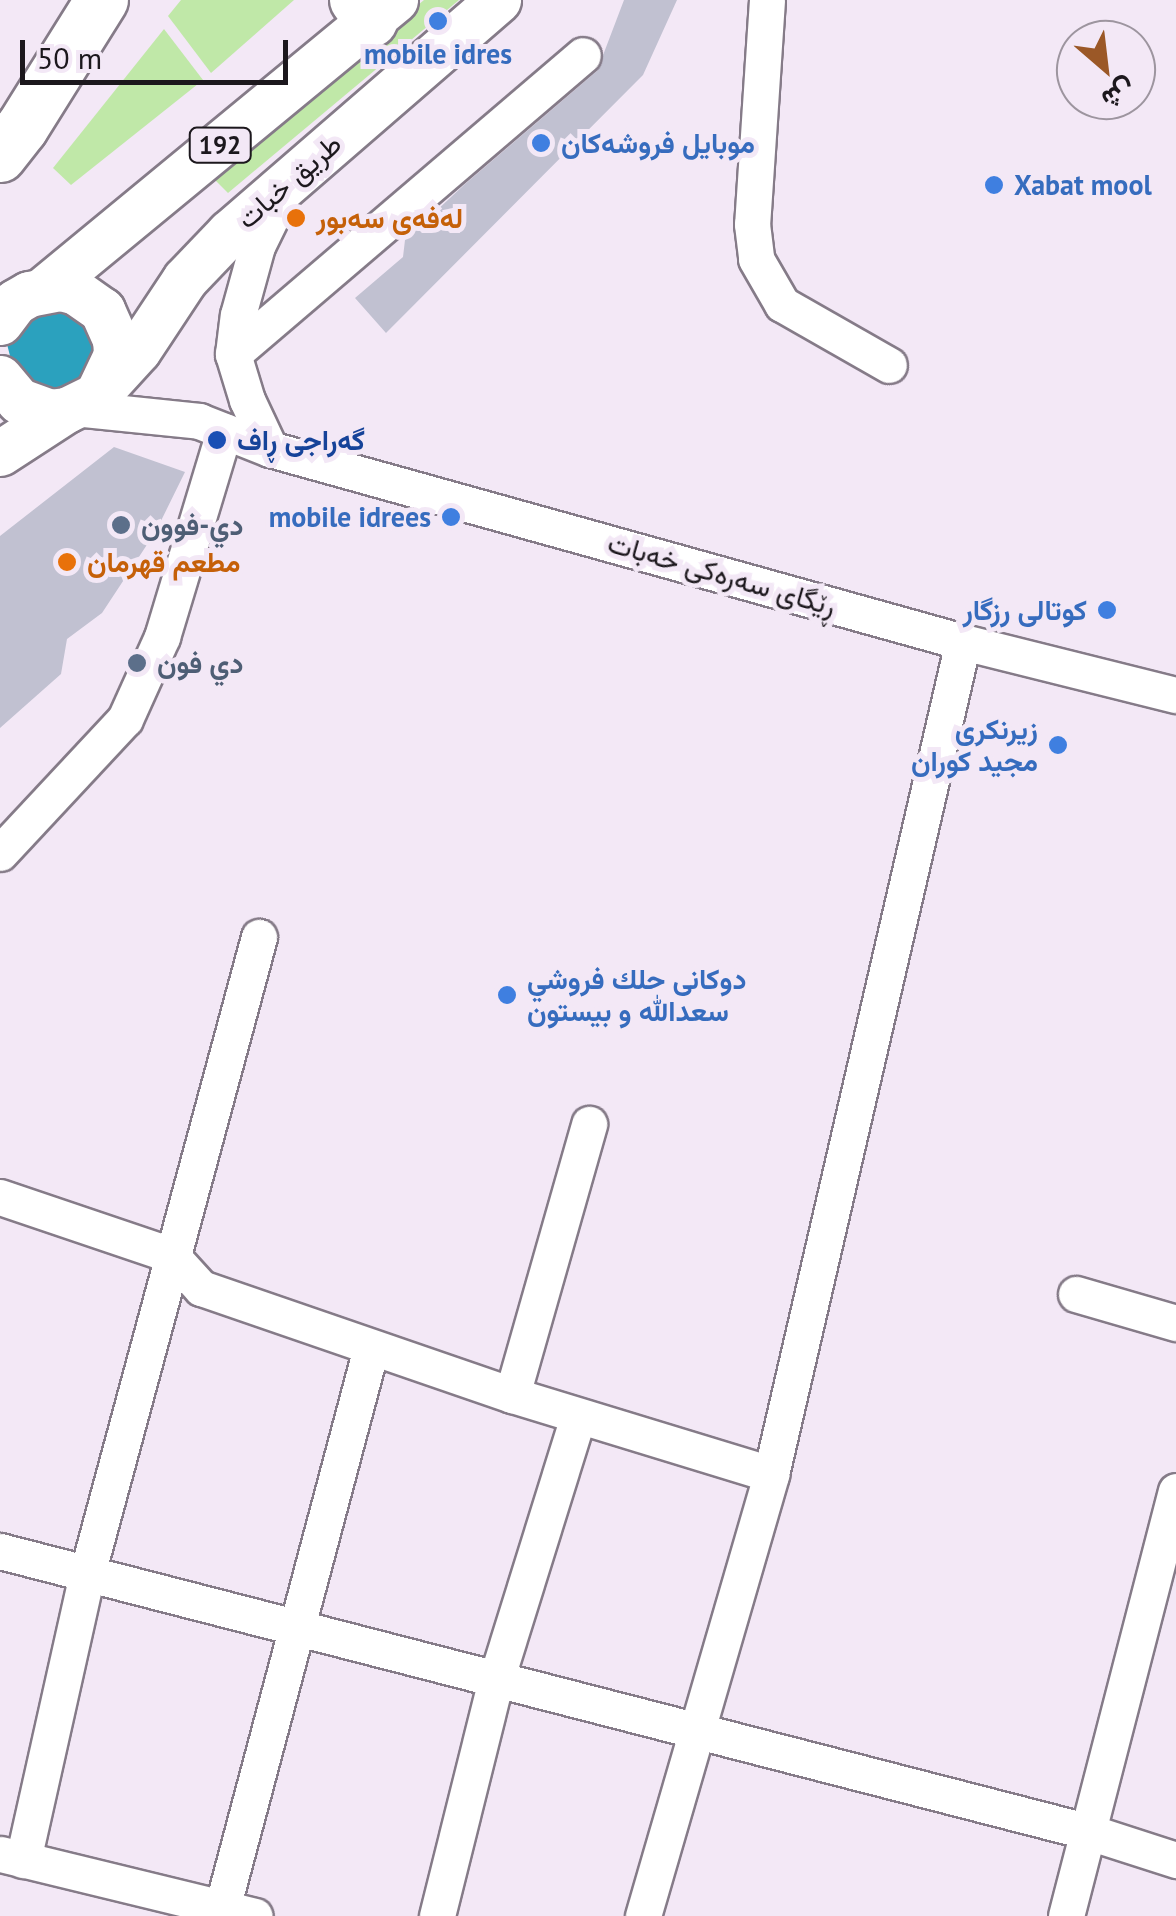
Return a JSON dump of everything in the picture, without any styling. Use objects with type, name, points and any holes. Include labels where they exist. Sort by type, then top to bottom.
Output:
[{"type":"highway","points":[[8,131],[102,0]]},
{"type":"main road","name":"طريق خبات","points":[[0,453],[82,401],[138,350],[185,279],[229,233],[498,0]]},
{"type":"main road","name":"192","points":[[44,289],[374,7]]},
{"type":"main road","points":[[0,322],[15,302],[44,289],[76,292],[102,310],[115,339],[116,355],[82,401],[50,412],[20,401],[0,378]]},
{"type":"street","points":[[768,0],[752,224],[756,259],[782,304],[889,364]]},
{"type":"street","points":[[233,354],[583,55]]},
{"type":"street","points":[[270,449],[247,400],[233,354],[238,315],[258,246],[287,183]]},
{"type":"street","name":"ڕێگای سەرەکی خەبات","points":[[82,401],[199,421],[270,449],[963,642],[1176,695]]},
{"type":"street","points":[[0,853],[126,719],[162,637],[224,431]]},
{"type":"street","points":[[643,1916],[771,1474],[963,642]]},
{"type":"street","points":[[258,936],[12,1857],[233,1913],[294,1628],[371,1348]]},
{"type":"street","points":[[512,1395],[588,1124]]},
{"type":"street","points":[[0,1196],[171,1255],[201,1288],[512,1395],[771,1474]]},
{"type":"street","points":[[1076,1294],[1176,1323]]},
{"type":"street","points":[[437,1916],[496,1680],[578,1416]]},
{"type":"street","points":[[1066,1916],[1176,1491]]},
{"type":"street","points":[[0,1551],[1086,1830],[1176,1860]]},
{"type":"green space","points":[[181,0],[294,0],[211,73],[168,16]]},
{"type":"green space","points":[[424,0],[459,0],[228,193],[211,176]]},
{"type":"green space","points":[[164,29],[203,80],[71,185],[53,168]]},
{"type":"water","points":[[31,305],[77,308],[98,346],[82,386],[52,396],[14,372],[7,344],[15,320]]},
{"type":"building","name":"موبایل فروشەکان","points":[[624,0],[677,0],[643,75],[386,333],[355,298],[403,257],[405,240],[597,71]]},
{"type":"building","name":"مطعم قهرمان","points":[[114,447],[185,472],[156,531],[102,613],[67,639],[61,674],[0,728],[0,536]]},
{"type":"place","name":"mobile idres","points":[[438,21]]},
{"type":"place","name":"موبایل فروشەکان","points":[[541,143]]},
{"type":"place","name":"Xabat mool","points":[[994,185]]},
{"type":"place","name":"لەفەی سەبور","points":[[296,218]]},
{"type":"place","name":"گەراجی ڕاف","points":[[217,440]]},
{"type":"place","name":"mobile idrees","points":[[451,517]]},
{"type":"place","name":"دي-فوون","points":[[121,525]]},
{"type":"place","name":"مطعم قهرمان","points":[[67,562]]},
{"type":"place","name":"كوتالى رزگار","points":[[1107,610]]},
{"type":"place","name":"دي فون","points":[[137,663]]},
{"type":"place","name":"زيرنكرى مجيد كوران","points":[[1058,745]]},
{"type":"place","name":"دوكانى جلك فروشي سعدالله و بيستون","points":[[507,995]]}]
